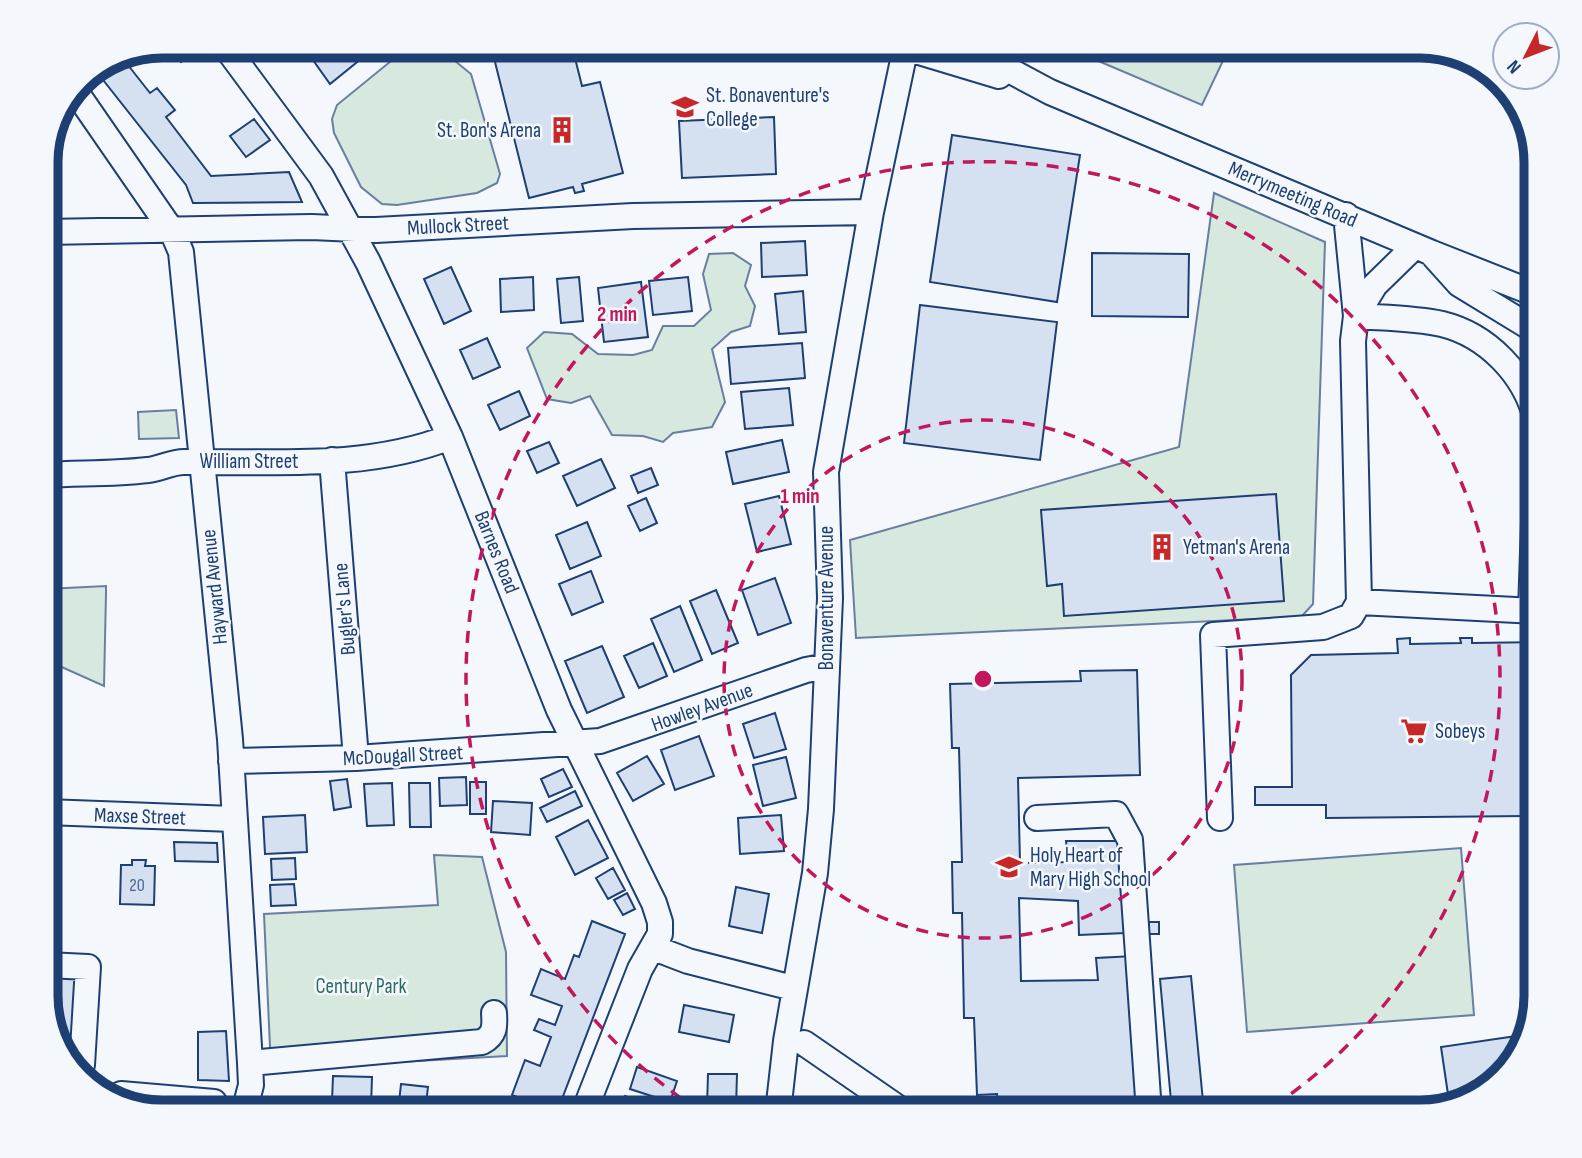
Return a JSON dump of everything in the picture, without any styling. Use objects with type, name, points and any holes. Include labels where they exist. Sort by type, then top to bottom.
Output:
[{"type":"street","name":"Barnes Road","points":[[234,58],[321,176],[351,229],[450,437],[575,745],[598,785],[654,903],[660,922],[654,947]]},
{"type":"street","name":"Bonaventure Avenue","points":[[780,1100],[793,988],[815,873],[826,733],[830,598],[826,472],[871,212],[904,58]]},
{"type":"street","name":"Merrymeeting Road","points":[[941,58],[1051,92]]},
{"type":"street","name":"Merrymeeting Road","points":[[987,58],[1051,92],[1524,289]]},
{"type":"street","name":"Hayward Avenue","points":[[80,98],[172,231],[181,251],[231,761],[250,1063],[251,1085],[247,1100]]},
{"type":"street","name":"Mullock Street","points":[[58,232],[351,229],[633,216],[871,212]]},
{"type":"street","points":[[1220,818],[1213,635],[1323,627],[1352,616],[1359,602],[1353,341],[1356,316],[1346,215]]},
{"type":"street","points":[[1356,316],[1375,285],[1423,249],[1459,284],[1524,324]]},
{"type":"street","points":[[1356,316],[1440,324],[1465,331],[1501,357],[1524,390]]},
{"type":"street","name":"William Street","points":[[58,474],[150,470],[174,462],[332,460],[418,450],[450,437]]},
{"type":"street","name":"Bugler's Lane","points":[[332,460],[356,758]]},
{"type":"street","points":[[1359,602],[1524,610]]},
{"type":"street","name":"Howley Avenue","points":[[575,745],[637,730],[793,674],[827,666]]},
{"type":"street","name":"McDougall Street","points":[[231,761],[356,758],[575,745]]},
{"type":"street","name":"Maxse Street","points":[[58,812],[233,819]]},
{"type":"street","points":[[1037,818],[1116,814],[1130,840],[1148,1100]]},
{"type":"street","points":[[589,1100],[640,970],[654,947],[688,961],[793,988]]},
{"type":"street","points":[[58,966],[88,967],[82,1062]]},
{"type":"street","points":[[250,1063],[482,1042],[492,1037],[495,1029],[494,1013]]},
{"type":"street","points":[[804,1043],[887,1100]]},
{"type":"street","points":[[127,1095],[191,1100]]},
{"type":"green space","points":[[397,58],[451,58],[471,74],[500,174],[497,183],[477,193],[397,205],[382,204],[361,187],[334,133],[332,119],[337,105]]},
{"type":"green space","points":[[1091,58],[1224,58],[1202,105]]},
{"type":"green space","points":[[1214,193],[1325,242],[1313,604],[1301,617],[856,638],[850,540],[1179,447]]},
{"type":"green space","points":[[733,253],[751,265],[745,286],[755,306],[750,326],[731,332],[712,349],[725,402],[712,427],[673,433],[663,442],[643,436],[612,435],[590,396],[571,403],[547,399],[527,348],[544,332],[572,334],[598,354],[633,355],[652,350],[663,326],[694,326],[711,310],[703,274],[709,254]]},
{"type":"green space","points":[[1503,293],[1524,303],[1524,313],[1498,295]]},
{"type":"green space","points":[[176,410],[179,438],[139,439],[138,412]]},
{"type":"green space","points":[[106,586],[104,686],[58,665],[58,588]]},
{"type":"green space","points":[[1461,848],[1474,1015],[1247,1032],[1234,865]]},
{"type":"green space","name":"Century Park","points":[[434,855],[482,857],[506,952],[507,1056],[271,1069],[264,914],[438,905]]},
{"type":"building","points":[[312,58],[362,58],[330,84]]},
{"type":"building","name":"St. Bon's Arena","points":[[494,58],[575,58],[582,86],[600,82],[623,173],[582,184],[584,191],[575,193],[573,187],[529,198]]},
{"type":"building","points":[[127,64],[150,93],[157,88],[175,110],[166,117],[211,176],[289,172],[302,202],[193,203],[186,185],[101,77],[104,75]]},
{"type":"building","points":[[774,117],[776,174],[682,178],[679,121]]},
{"type":"building","points":[[254,119],[270,140],[246,157],[230,136]]},
{"type":"building","points":[[952,135],[1080,155],[1057,302],[930,282]]},
{"type":"building","points":[[805,241],[807,275],[762,277],[761,243]]},
{"type":"building","points":[[1092,253],[1189,254],[1188,317],[1092,316]]},
{"type":"building","points":[[451,267],[471,311],[444,324],[424,279]]},
{"type":"building","points":[[533,277],[534,310],[501,312],[500,279]]},
{"type":"building","points":[[579,277],[583,321],[561,323],[557,279]]},
{"type":"building","points":[[688,277],[692,311],[653,315],[649,281]]},
{"type":"building","points":[[641,282],[648,337],[604,342],[598,288]]},
{"type":"building","points":[[803,291],[806,332],[779,334],[775,294]]},
{"type":"building","points":[[920,305],[1057,322],[1040,460],[904,443]]},
{"type":"building","points":[[487,338],[500,367],[473,379],[460,350]]},
{"type":"building","points":[[802,343],[805,378],[731,384],[728,348]]},
{"type":"building","points":[[789,388],[793,425],[745,429],[741,392]]},
{"type":"building","points":[[519,391],[530,416],[500,430],[488,405]]},
{"type":"building","points":[[782,440],[789,472],[733,484],[726,452]]},
{"type":"building","points":[[549,442],[559,463],[537,473],[527,451]]},
{"type":"building","points":[[601,459],[615,488],[577,506],[563,476]]},
{"type":"building","points":[[651,468],[658,485],[638,493],[631,476]]},
{"type":"building","name":"Yetman's Arena","points":[[1276,494],[1284,601],[1064,616],[1062,584],[1047,586],[1041,510]]},
{"type":"building","points":[[779,496],[791,544],[757,552],[745,504]]},
{"type":"building","points":[[646,498],[657,523],[640,531],[628,506]]},
{"type":"building","points":[[587,522],[601,556],[570,569],[556,535]]},
{"type":"building","points":[[591,571],[603,602],[572,615],[559,584]]},
{"type":"building","points":[[775,578],[791,623],[758,635],[742,590]]},
{"type":"building","points":[[716,590],[738,643],[712,654],[690,601]]},
{"type":"building","points":[[680,606],[702,660],[674,672],[651,619]]},
{"type":"building","name":"Sobeys","points":[[1410,638],[1410,644],[1461,643],[1460,638],[1472,638],[1472,643],[1524,642],[1524,816],[1326,818],[1326,805],[1255,805],[1255,787],[1292,787],[1291,675],[1311,655],[1398,653],[1397,639]]},
{"type":"building","points":[[653,643],[667,676],[639,688],[624,656]]},
{"type":"building","points":[[602,646],[624,697],[587,713],[565,661]]},
{"type":"building","points":[[1137,670],[1140,775],[1018,778],[1020,863],[1068,862],[1066,841],[1120,841],[1125,933],[1079,935],[1078,901],[1019,898],[1021,981],[1098,980],[1096,958],[1134,956],[1140,1100],[997,1100],[997,1094],[977,1095],[974,1018],[964,1018],[962,913],[953,913],[952,862],[962,862],[959,748],[952,748],[950,684],[1081,681],[1080,671]]},
{"type":"building","points":[[775,713],[786,749],[754,758],[743,724]]},
{"type":"building","points":[[699,736],[714,776],[675,790],[661,750]]},
{"type":"building","points":[[647,756],[664,784],[633,801],[617,773]]},
{"type":"building","points":[[786,757],[796,798],[763,806],[753,765]]},
{"type":"building","points":[[563,769],[572,787],[549,797],[541,779]]},
{"type":"building","points":[[466,777],[467,805],[440,806],[439,778]]},
{"type":"building","points":[[347,779],[351,807],[334,810],[330,781]]},
{"type":"building","points":[[470,782],[486,782],[486,814],[470,814]]},
{"type":"building","points":[[392,783],[394,825],[367,826],[364,784]]},
{"type":"building","points":[[409,783],[430,783],[431,827],[410,827]]},
{"type":"building","points":[[575,791],[582,806],[547,822],[540,808]]},
{"type":"building","points":[[493,801],[532,803],[530,835],[491,832]]},
{"type":"building","points":[[305,815],[307,852],[265,854],[263,817]]},
{"type":"building","points":[[781,815],[784,851],[740,854],[738,818]]},
{"type":"building","points":[[588,820],[608,858],[575,875],[556,837]]},
{"type":"building","points":[[174,842],[217,843],[218,862],[175,861]]},
{"type":"building","points":[[295,858],[296,879],[272,880],[271,859]]},
{"type":"building","points":[[132,860],[146,860],[145,866],[155,866],[154,905],[120,904],[121,865],[132,865]]},
{"type":"building","points":[[613,868],[625,890],[608,899],[596,878]]},
{"type":"building","points":[[294,884],[296,905],[271,906],[270,885]]},
{"type":"building","points":[[736,887],[769,894],[762,933],[729,926]]},
{"type":"building","points":[[627,893],[635,909],[623,915],[614,900]]},
{"type":"building","points":[[592,921],[625,934],[562,1100],[525,1100],[512,1095],[525,1060],[540,1066],[551,1037],[534,1030],[539,1019],[555,1025],[562,1006],[531,995],[541,969],[565,979],[574,955],[579,957]]},
{"type":"building","points":[[1149,922],[1159,922],[1159,934],[1149,934]]},
{"type":"building","points":[[58,974],[77,975],[74,1040],[68,1040],[63,1030],[58,1003]]},
{"type":"building","points":[[1191,976],[1203,1100],[1171,1100],[1160,979]]},
{"type":"building","points":[[684,1005],[734,1015],[729,1042],[679,1032]]},
{"type":"building","points":[[226,1031],[229,1081],[198,1080],[198,1032]]},
{"type":"building","points":[[1516,1036],[1503,1059],[1489,1074],[1478,1083],[1448,1096],[1441,1047]]},
{"type":"building","points":[[637,1067],[677,1081],[671,1100],[630,1089]]},
{"type":"building","points":[[708,1074],[737,1074],[736,1100],[707,1100]]},
{"type":"building","points":[[333,1076],[372,1077],[371,1100],[332,1100]]},
{"type":"building","points":[[401,1084],[428,1087],[426,1100],[399,1100]]},
{"type":"place","name":"St. Bonaventure's College","points":[[685,107]]},
{"type":"place","name":"St. Bon's Arena","points":[[562,130]]},
{"type":"place","name":"Yetman's Arena","points":[[1162,547]]},
{"type":"place","name":"Sobeys","points":[[1414,731]]},
{"type":"place","name":"Holy Heart of Mary High School","points":[[1009,867]]}]
